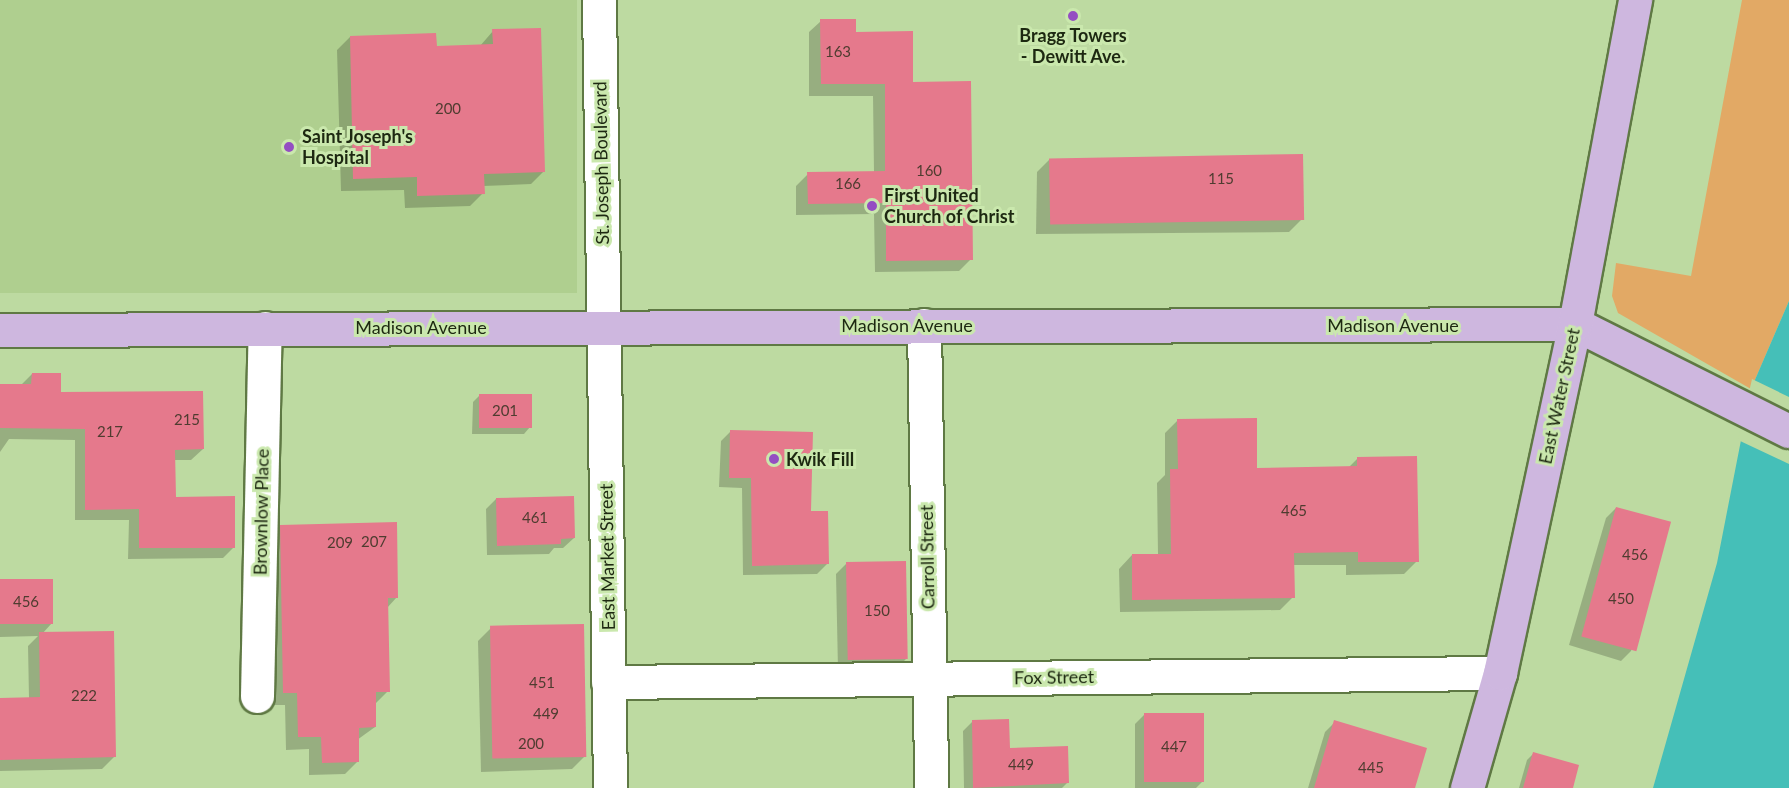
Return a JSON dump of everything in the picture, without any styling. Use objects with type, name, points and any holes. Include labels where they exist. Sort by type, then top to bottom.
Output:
[{"type":"main road","name":"East Water Street","points":[[1467,788],[1500,673],[1575,324],[1635,0]]},
{"type":"main road","name":"Madison Avenue","points":[[0,330],[1575,324],[1789,431]]},
{"type":"street","name":"St. Joseph Boulevard","points":[[599,0],[603,326]]},
{"type":"street","name":"Carroll Street","points":[[924,325],[930,788]]},
{"type":"street","name":"East Market Street","points":[[603,326],[610,788]]},
{"type":"street","name":"Brownlow Place","points":[[257,696],[265,328]]},
{"type":"street","name":"Fox Street","points":[[609,682],[1500,673]]},
{"type":"shaded area","name":"Saint Joseph's Hospital","points":[[0,0],[577,0],[577,293],[0,293]]},
{"type":"shaded area","points":[[1742,0],[1789,0],[1789,301],[1751,389],[1618,313],[1612,296],[1616,263],[1691,276]]},
{"type":"water","points":[[1789,301],[1789,788],[1653,788],[1717,563],[1751,389]]},
{"type":"pier","points":[[1752,379],[1789,397],[1789,464],[1738,440]]},
{"type":"building","points":[[820,19],[856,19],[856,32],[913,31],[913,82],[971,81],[973,260],[886,261],[886,203],[808,204],[807,172],[885,171],[885,84],[821,84]]},
{"type":"building","points":[[541,28],[545,172],[484,174],[485,194],[417,196],[417,177],[353,179],[350,36],[436,33],[437,46],[493,44],[492,29]]},
{"type":"building","points":[[1303,154],[1304,220],[1050,224],[1049,158]]},
{"type":"building","points":[[32,373],[61,373],[61,392],[203,391],[204,449],[175,450],[176,497],[235,496],[235,548],[139,548],[139,509],[85,510],[85,429],[0,428],[0,384],[31,384]]},
{"type":"building","points":[[479,394],[532,394],[532,428],[479,428]]},
{"type":"building","points":[[1257,418],[1257,468],[1357,466],[1357,457],[1417,456],[1419,562],[1358,562],[1358,552],[1294,553],[1295,598],[1132,600],[1132,554],[1171,554],[1170,469],[1178,469],[1177,419]]},
{"type":"building","points":[[730,430],[813,432],[811,511],[828,511],[829,564],[752,566],[751,478],[729,478]]},
{"type":"building","points":[[574,496],[575,538],[561,539],[561,544],[497,546],[496,498]]},
{"type":"building","points":[[1616,507],[1671,522],[1636,651],[1581,636]]},
{"type":"building","points":[[397,522],[398,598],[388,598],[390,692],[376,692],[376,727],[359,728],[359,762],[322,763],[321,737],[298,737],[297,693],[283,693],[280,525]]},
{"type":"building","points":[[906,561],[908,659],[848,660],[846,562]]},
{"type":"building","points":[[0,579],[53,579],[53,624],[0,624]]},
{"type":"building","points":[[584,624],[586,757],[492,759],[490,626]]},
{"type":"building","points":[[114,631],[116,757],[0,760],[0,698],[40,697],[39,632]]},
{"type":"building","points":[[1144,713],[1204,713],[1204,782],[1144,782]]},
{"type":"building","points":[[1009,719],[1010,748],[1068,746],[1069,783],[973,788],[972,720]]},
{"type":"building","points":[[1334,720],[1427,748],[1415,788],[1314,788]]},
{"type":"building","points":[[1533,752],[1579,765],[1573,788],[1523,788]]},
{"type":"place","name":"Bragg Towers - Dewitt Ave.","points":[[1073,16]]},
{"type":"place","name":"Saint Joseph's Hospital","points":[[289,147]]},
{"type":"place","name":"First United Church of Christ","points":[[872,206]]},
{"type":"place","name":"Kwik Fill","points":[[774,459]]}]
